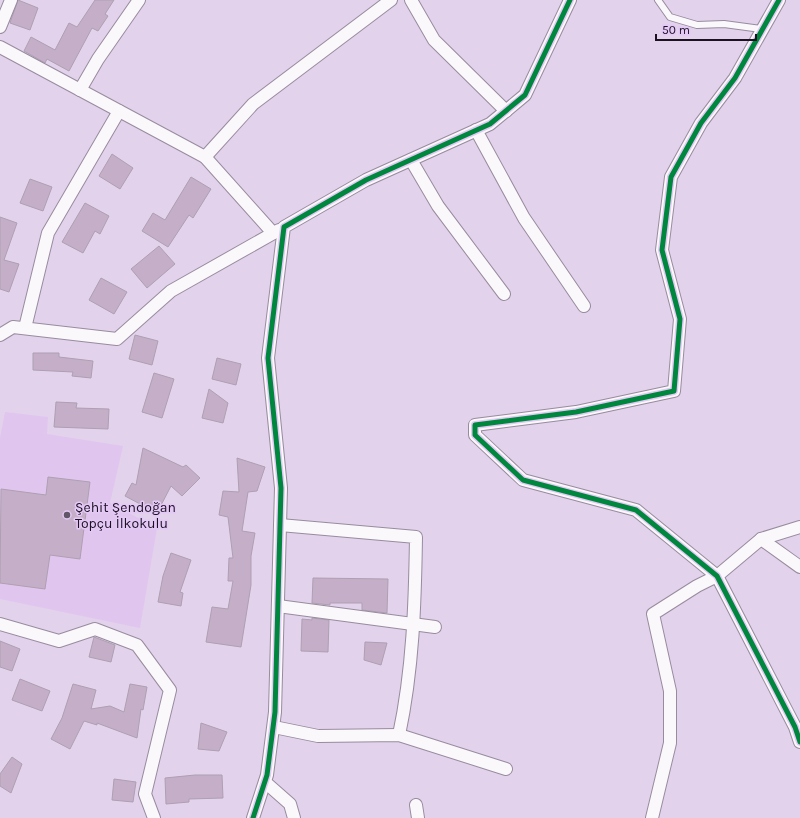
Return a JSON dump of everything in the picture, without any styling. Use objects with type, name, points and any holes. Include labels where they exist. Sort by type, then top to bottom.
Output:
[{"type":"street","points":[[0,27],[11,0]]},
{"type":"street","points":[[80,90],[98,59],[139,0]]},
{"type":"street","points":[[205,157],[252,104],[391,0]]},
{"type":"street","points":[[411,0],[434,40],[506,111]]},
{"type":"street","points":[[0,335],[12,327],[117,339],[171,291],[366,180],[490,124],[526,95],[570,0]]},
{"type":"street","points":[[779,0],[761,29],[735,78],[701,123],[671,178],[662,250],[680,319],[674,391],[576,412],[475,425],[475,435],[523,480],[636,510],[718,576],[795,727],[800,742]]},
{"type":"street","points":[[0,47],[205,157],[273,234]]},
{"type":"street","points":[[25,328],[48,233],[119,111]]},
{"type":"street","points":[[476,130],[524,218],[584,306]]},
{"type":"street","points":[[411,160],[438,206],[504,294]]},
{"type":"street","points":[[253,818],[265,782],[274,727],[281,488],[268,358],[284,227]]},
{"type":"street","points":[[280,525],[416,537],[414,624],[406,698],[398,734]]},
{"type":"street","points":[[652,818],[670,743],[670,691],[653,614],[697,586],[718,576],[761,539],[800,527]]},
{"type":"street","points":[[761,539],[800,567]]},
{"type":"street","points":[[278,606],[435,627]]},
{"type":"street","points":[[0,624],[59,641],[95,630],[137,645],[170,690],[145,794],[154,818]]},
{"type":"street","points":[[274,727],[318,736],[398,734],[506,769]]},
{"type":"street","points":[[265,782],[290,804],[294,818]]},
{"type":"street","points":[[416,805],[418,818]]},
{"type":"lane","points":[[658,0],[670,17],[698,25],[724,24],[761,29]]},
{"type":"shaded area","name":"Şehit Şendoğan Topçu İlkokulu","points":[[5,412],[48,417],[47,434],[123,446],[110,503],[157,528],[140,628],[0,599],[0,438]]},
{"type":"building","points":[[18,0],[38,8],[30,30],[10,23]]},
{"type":"building","points":[[95,0],[114,0],[105,14],[108,16],[98,31],[92,28],[69,71],[47,59],[45,63],[24,51],[31,37],[55,50],[69,23],[77,27]]},
{"type":"building","points":[[112,154],[133,168],[120,189],[99,176]]},
{"type":"building","points":[[191,177],[211,189],[193,218],[189,215],[168,247],[142,231],[153,213],[165,220]]},
{"type":"building","points":[[30,179],[52,187],[43,211],[20,203]]},
{"type":"building","points":[[85,203],[109,216],[100,234],[95,231],[83,253],[62,242]]},
{"type":"building","points":[[0,217],[17,223],[4,260],[19,264],[9,292],[0,289]]},
{"type":"building","points":[[159,246],[175,264],[147,288],[131,269]]},
{"type":"building","points":[[101,278],[127,292],[114,314],[89,300]]},
{"type":"building","points":[[135,335],[158,341],[152,365],[129,359]]},
{"type":"building","points":[[33,353],[59,353],[59,357],[93,361],[91,378],[72,376],[73,372],[33,370]]},
{"type":"building","points":[[217,358],[241,364],[236,385],[212,379]]},
{"type":"building","points":[[154,373],[174,379],[162,418],[142,412]]},
{"type":"building","points":[[209,389],[228,403],[223,423],[202,418]]},
{"type":"building","points":[[56,402],[77,403],[76,408],[109,409],[108,429],[54,427]]},
{"type":"building","points":[[143,448],[183,467],[186,465],[200,478],[182,496],[171,486],[157,513],[125,496],[132,483],[136,485]]},
{"type":"building","points":[[237,458],[265,467],[257,491],[248,492],[242,531],[255,533],[251,556],[251,585],[241,647],[206,642],[212,607],[228,609],[233,581],[228,581],[229,558],[233,558],[228,517],[219,515],[223,491],[239,492]]},
{"type":"building","points":[[48,477],[90,482],[80,559],[50,555],[45,589],[0,583],[1,489],[46,495]]},
{"type":"building","points":[[171,553],[191,560],[180,592],[183,593],[181,606],[158,602],[163,576]]},
{"type":"building","points":[[313,578],[388,579],[387,613],[362,610],[362,603],[330,603],[330,605],[312,603]]},
{"type":"building","points":[[312,618],[329,620],[328,652],[301,651],[302,619],[312,620]]},
{"type":"building","points":[[94,637],[115,645],[111,662],[89,657]]},
{"type":"building","points":[[0,641],[20,649],[12,671],[0,667]]},
{"type":"building","points":[[365,642],[387,643],[381,665],[364,660]]},
{"type":"building","points":[[20,679],[50,691],[42,711],[12,700]]},
{"type":"building","points":[[73,684],[96,690],[91,709],[110,706],[124,712],[130,684],[147,687],[143,710],[141,709],[137,738],[97,723],[97,725],[84,721],[70,749],[51,739],[62,718]]},
{"type":"building","points":[[201,723],[227,732],[219,751],[198,749]]},
{"type":"building","points":[[12,757],[22,764],[11,793],[0,786],[0,774]]},
{"type":"building","points":[[195,775],[222,775],[223,798],[189,799],[189,802],[166,804],[165,778]]},
{"type":"building","points":[[114,779],[136,782],[133,802],[112,800]]},
{"type":"cycle path","points":[[253,818],[267,775],[275,712],[281,488],[268,358],[284,227],[366,180],[490,124],[525,95],[570,0]]},
{"type":"cycle path","points":[[779,0],[735,78],[701,123],[671,177],[662,250],[680,319],[674,391],[576,412],[475,425],[475,435],[523,480],[636,510],[717,576],[795,727],[800,742]]},
{"type":"place","name":"Şehit Şendoğan Topçu İlkokulu","points":[[67,515]]}]
